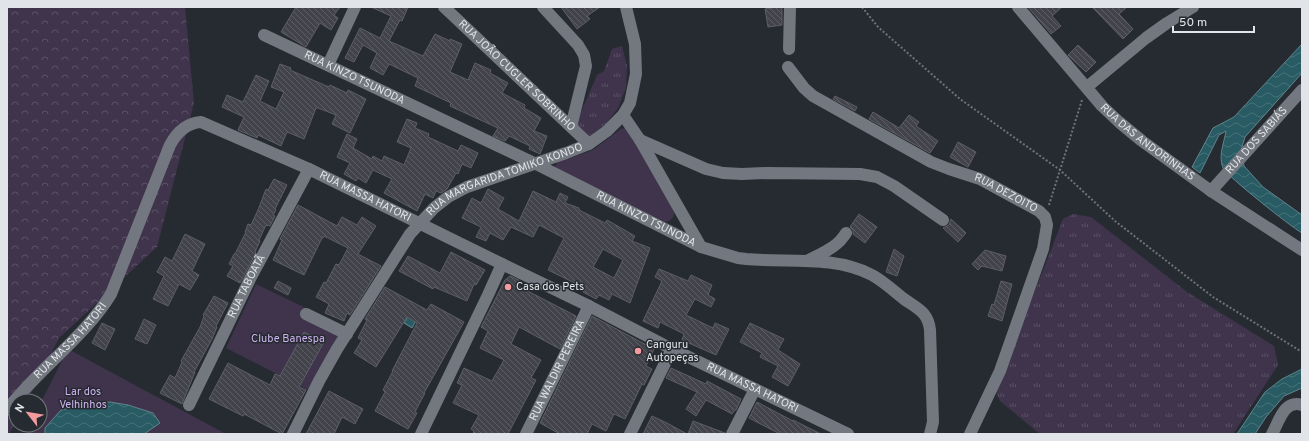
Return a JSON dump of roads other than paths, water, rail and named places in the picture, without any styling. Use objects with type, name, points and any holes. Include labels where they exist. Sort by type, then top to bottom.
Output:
[{"type":"street","points":[[328,65],[355,7]]},
{"type":"street","name":"RUA JOÃO CUGLER SOBRINHO","points":[[444,7],[589,144]]},
{"type":"street","points":[[543,7],[582,50],[585,61],[585,72],[571,127]]},
{"type":"street","name":"RUA MARGARIDA TOMIKO KONDO","points":[[293,434],[327,366],[410,234],[434,208],[448,197],[467,187],[536,164],[589,144],[607,131],[623,115],[630,103],[636,74],[635,44],[626,7]]},
{"type":"street","points":[[789,49],[790,7]]},
{"type":"street","name":"RUA DAS ANDORINHAS","points":[[1018,7],[1102,106],[1142,141],[1211,191],[1302,250]]},
{"type":"street","points":[[1087,87],[1146,38],[1193,7]]},
{"type":"street","name":"RUA KINZO TSUNODA","points":[[264,35],[536,164],[701,247],[746,259],[826,262],[854,268],[874,276],[926,316],[929,322],[933,422],[930,434]]},
{"type":"street","name":"RUA DEZOITO","points":[[788,67],[804,88],[824,102],[931,162],[980,179],[1039,211],[1045,217],[1047,225],[1043,248],[1000,371],[970,434]]},
{"type":"street","name":"RUA DOS SABIÁS","points":[[1211,191],[1302,90]]},
{"type":"street","points":[[623,115],[640,140],[701,247]]},
{"type":"street","name":"RUA MASSA HATORI","points":[[7,410],[27,386],[96,316],[106,302],[114,287],[170,145],[180,130],[195,122],[205,123],[310,170],[589,306],[672,349],[843,433]]},
{"type":"street","points":[[640,140],[706,169],[723,173],[860,174],[877,177],[894,186],[943,220]]},
{"type":"street","name":"RUA TABOATÃ","points":[[189,405],[251,277],[310,170]]},
{"type":"street","points":[[806,261],[834,247],[846,233]]},
{"type":"street","points":[[420,434],[502,264]]},
{"type":"street","name":"RUA WALDIR PEREIRA","points":[[526,434],[589,306]]},
{"type":"street","points":[[306,314],[347,334]]},
{"type":"street","points":[[630,434],[672,349]]},
{"type":"street","points":[[732,434],[755,389]]},
{"type":"street","points":[[1272,434],[1289,405],[1302,405]]},
{"type":"water","points":[[1302,44],[1302,73],[1245,137],[1241,150],[1244,166],[1263,187],[1302,215],[1302,233],[1235,181],[1223,168],[1221,154],[1226,131],[1219,135],[1200,173],[1192,167],[1213,128],[1234,117]]},
{"type":"water","points":[[411,311],[419,315],[412,328],[404,323]]},
{"type":"water","points":[[1302,369],[1302,388],[1284,396],[1266,417],[1255,434],[1237,434],[1265,392],[1282,379]]},
{"type":"water","points":[[110,402],[128,405],[153,413],[160,423],[144,434],[45,434],[48,433],[48,425],[61,410],[87,404]]},
{"type":"place","name":"Casa dos Pets","points":[[508,287]]},
{"type":"place","name":"Canguru Autopeças","points":[[638,351]]},
{"type":"park label","name":"Clube Banespa","points":[[288,339]]},
{"type":"park label","name":"Lar dos Velhinhos","points":[[83,398]]}]
